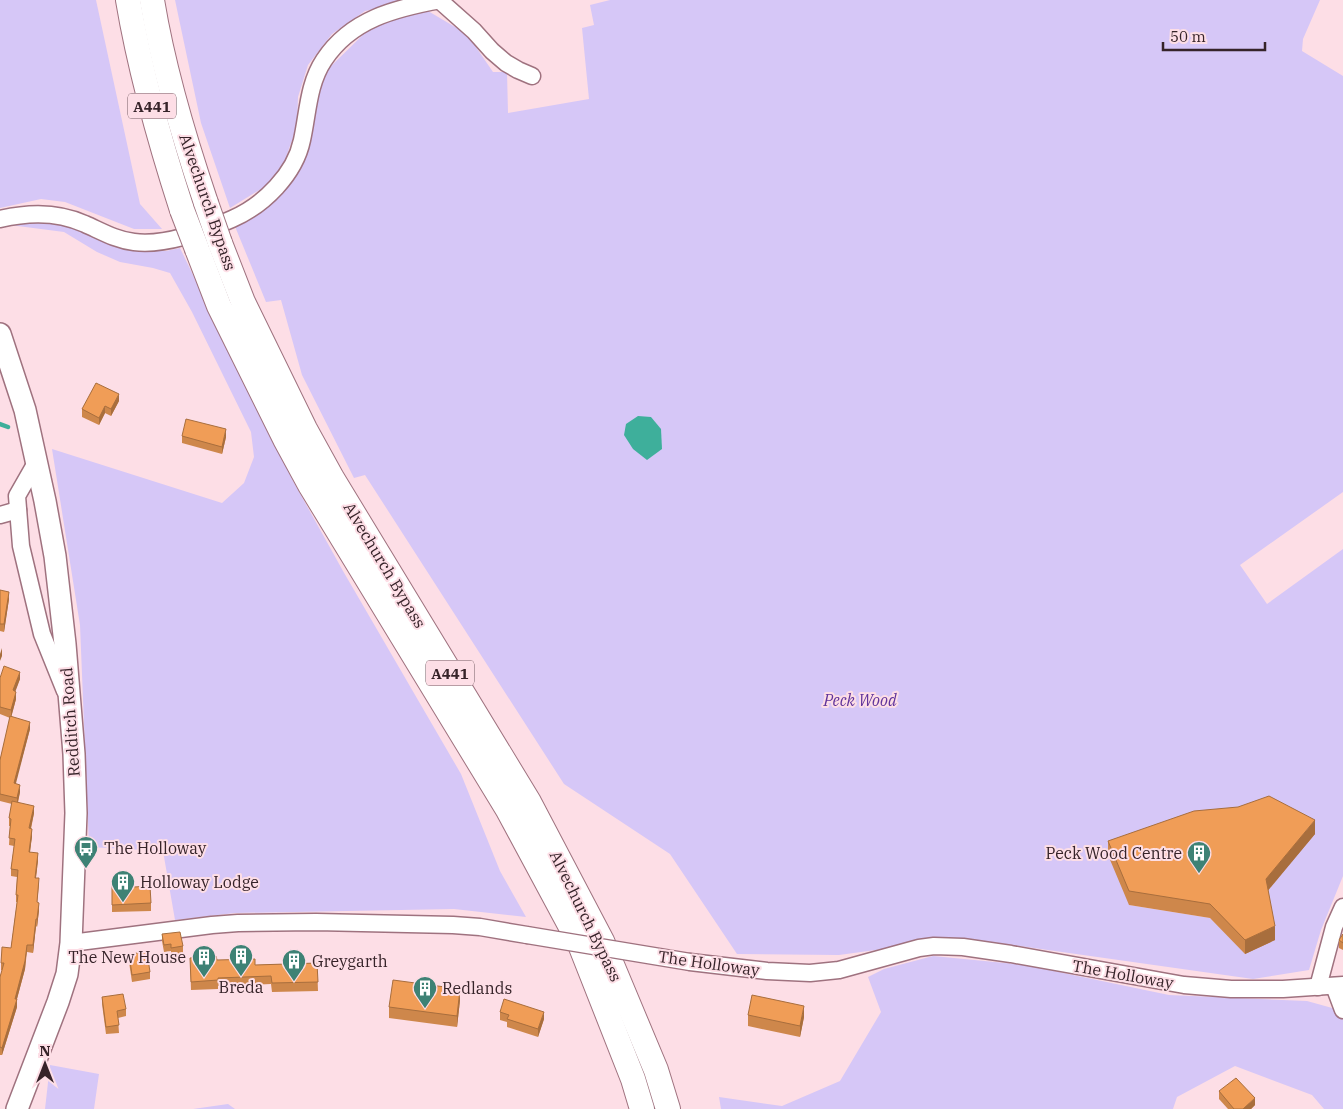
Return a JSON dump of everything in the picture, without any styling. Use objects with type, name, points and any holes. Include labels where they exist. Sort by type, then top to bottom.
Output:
[{"type":"highway","name":"Alvechurch Bypass","points":[[128,0],[135,39],[168,168],[219,306],[306,477],[508,810],[578,942],[633,1079],[642,1109]]},
{"type":"highway","name":"Alvechurch Bypass","points":[[152,0],[160,41],[192,162],[243,302],[305,429],[342,494],[529,802],[598,932],[656,1070],[668,1109]]},
{"type":"main road","name":"Redditch Road","points":[[0,334],[25,410],[55,556],[65,644],[74,754],[76,812],[71,943],[67,974],[18,1109]]},
{"type":"street","points":[[0,218],[33,213],[59,215],[84,223],[110,236],[134,242],[147,242],[172,240],[234,218],[260,202],[273,191],[294,162],[302,141],[310,93],[316,75],[324,60],[348,34],[363,23],[384,13],[406,6],[440,0],[506,63],[532,76]]},
{"type":"street","points":[[37,461],[17,496],[22,546],[42,634],[69,703]]},
{"type":"street","points":[[0,515],[18,510]]},
{"type":"street","points":[[1343,907],[1334,927],[1332,986],[1343,1010]]},
{"type":"street","name":"The Holloway","points":[[71,943],[212,924],[280,922],[452,925],[480,927],[690,962],[767,971],[810,973],[839,970],[934,946],[964,947],[1011,954],[1184,985],[1231,989],[1332,986]]},
{"type":"green space","points":[[0,0],[96,0],[140,204],[162,229],[134,229],[65,202],[41,199],[0,208]]},
{"type":"green space","points":[[175,0],[417,0],[365,11],[332,34],[308,65],[298,97],[297,126],[284,163],[266,186],[230,208],[201,123]]},
{"type":"green space","name":"Peck Wood","points":[[610,0],[1320,0],[1303,39],[1302,51],[1343,76],[1343,492],[1240,565],[1267,604],[1343,549],[1343,876],[1321,930],[1309,970],[1253,979],[964,938],[839,955],[737,954],[670,854],[564,784],[365,475],[354,478],[302,375],[281,300],[266,302],[234,224],[263,207],[313,105],[327,70],[375,23],[428,11],[467,34],[493,72],[507,72],[508,113],[589,99],[582,28],[594,25],[590,5]],"holes":[[[1314,834],[1266,893],[1245,953],[1210,918],[1129,905]]]},
{"type":"green space","points":[[47,220],[69,224],[100,240],[140,251],[166,251],[180,248],[292,479],[461,774],[500,871],[526,917],[454,909],[235,913],[175,920],[163,851],[89,847],[80,625],[52,449],[222,503],[244,483],[254,457],[251,432],[192,312],[170,273],[120,262],[97,252],[64,232],[10,225]]},
{"type":"green space","points":[[933,956],[1025,965],[1169,995],[1307,1001],[1343,1011],[1343,1109],[1324,1109],[1312,1095],[1235,1066],[1177,1097],[1173,1109],[721,1109],[719,1097],[782,1106],[840,1081],[881,1012],[868,977],[884,969]]},
{"type":"green space","points":[[50,1065],[99,1074],[94,1109],[45,1109]]},
{"type":"green space","points":[[228,1104],[235,1109],[193,1109]]},
{"type":"shaded area","points":[[638,416],[651,417],[661,429],[662,449],[647,460],[633,449],[624,435],[626,424]]},
{"type":"building","points":[[96,383],[119,394],[111,409],[105,406],[99,418],[82,409]]},
{"type":"building","points":[[186,419],[226,429],[222,447],[182,436]]},
{"type":"building","points":[[0,590],[9,592],[4,624],[0,624]]},
{"type":"building","points":[[4,666],[20,672],[13,690],[16,692],[11,710],[0,707],[0,678]]},
{"type":"building","points":[[10,716],[30,722],[14,783],[20,785],[17,798],[0,794],[0,760]]},
{"type":"building","name":"Peck Wood Centre","points":[[1269,796],[1315,820],[1266,879],[1275,926],[1245,940],[1210,904],[1129,891],[1108,841],[1194,811],[1238,807]]},
{"type":"building","points":[[12,801],[34,806],[29,828],[32,829],[29,852],[38,853],[35,878],[39,878],[37,902],[39,903],[33,945],[27,945],[25,961],[15,999],[17,999],[2,1048],[0,1047],[0,977],[4,963],[1,963],[2,947],[11,948],[18,895],[16,895],[18,870],[11,869],[15,839],[9,838],[11,819],[9,818]]},
{"type":"building","points":[[112,886],[150,886],[151,903],[112,905]]},
{"type":"building","points":[[180,932],[183,946],[171,948],[171,944],[164,945],[162,934]]},
{"type":"building","points":[[1343,934],[1343,943],[1339,940]]},
{"type":"building","points":[[147,952],[150,972],[132,975],[129,954]]},
{"type":"building","points":[[216,956],[217,960],[255,959],[255,965],[317,963],[318,982],[272,983],[271,976],[218,978],[218,980],[191,982],[190,958]]},
{"type":"building","points":[[393,980],[460,989],[457,1016],[389,1007]]},
{"type":"building","points":[[123,994],[126,1009],[117,1011],[119,1025],[106,1027],[102,997]]},
{"type":"building","points":[[752,995],[804,1006],[800,1026],[748,1015]]},
{"type":"building","points":[[504,999],[544,1012],[538,1029],[507,1019],[509,1015],[500,1012]]},
{"type":"building","points":[[1236,1078],[1255,1098],[1243,1109],[1234,1109],[1219,1091]]},
{"type":"waterway","points":[[0,424],[8,427]]},
{"type":"place","name":"The Holloway","points":[[86,869]]},
{"type":"place","name":"Peck Wood Centre","points":[[1199,874]]},
{"type":"place","name":"Holloway Lodge","points":[[123,903]]},
{"type":"place","name":"Breda","points":[[241,977]]},
{"type":"place","name":"The New House","points":[[204,978]]},
{"type":"place","name":"Greygarth","points":[[294,982]]},
{"type":"place","name":"Redlands","points":[[425,1009]]}]
